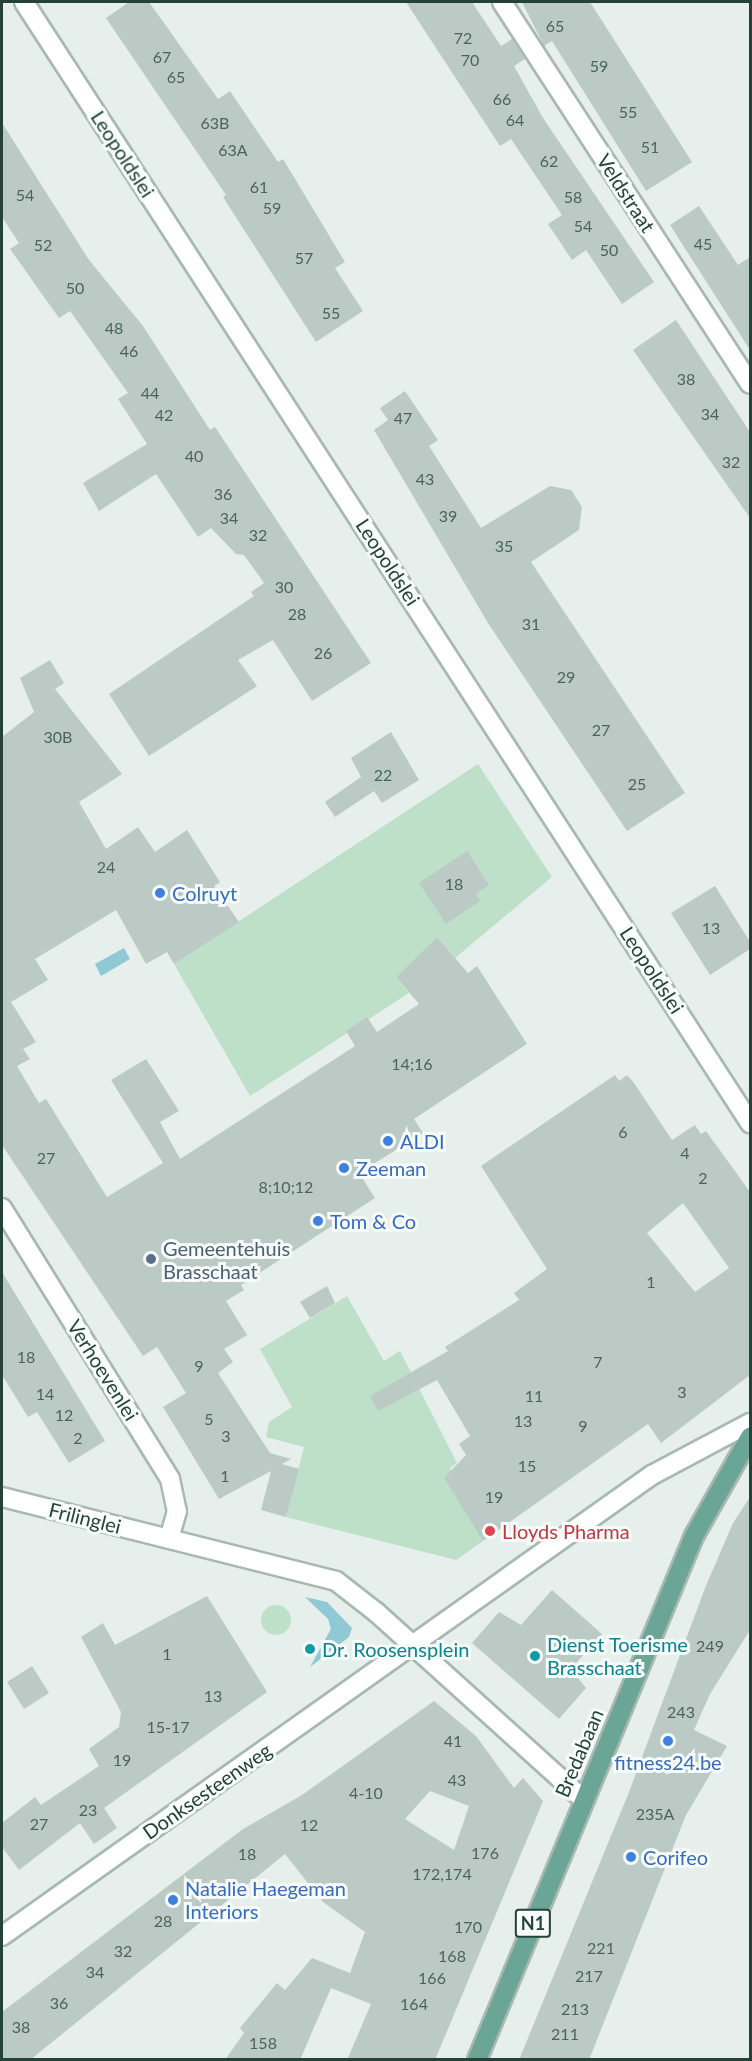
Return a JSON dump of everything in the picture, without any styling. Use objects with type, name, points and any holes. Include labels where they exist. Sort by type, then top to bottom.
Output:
[{"type":"main road","name":"Bredabaan","points":[[477,2060],[694,1536],[750,1437]]},
{"type":"street","name":"Leopoldslei","points":[[24,2],[750,1123]]},
{"type":"street","name":"Veldstraat","points":[[502,2],[750,384]]},
{"type":"street","name":"Verhoevenlei","points":[[2,1208],[170,1479],[177,1510],[169,1539]]},
{"type":"street","name":"Donksesteenweg","points":[[2,1936],[652,1475],[705,1443],[750,1423]]},
{"type":"street","name":"Frilinglei","points":[[2,1497],[336,1581],[412,1644],[584,1800]]},
{"type":"green space","points":[[478,764],[552,877],[455,958],[437,937],[396,977],[409,993],[250,1096],[174,964]]},
{"type":"green space","points":[[347,1296],[384,1361],[400,1351],[457,1463],[450,1468],[483,1541],[456,1560],[286,1517],[304,1447],[266,1437],[269,1422],[292,1407],[260,1349]]},
{"type":"green space","points":[[276,1605],[287,1609],[291,1620],[287,1631],[276,1635],[265,1631],[261,1620],[265,1609]]},
{"type":"water","points":[[124,948],[130,959],[101,976],[95,964]]},
{"type":"water","points":[[305,1597],[327,1602],[352,1628],[349,1637],[310,1667],[331,1629],[328,1619]]},
{"type":"building","points":[[129,2],[149,2],[218,99],[230,91],[278,162],[283,159],[345,262],[335,268],[363,311],[316,342],[223,197],[226,195],[106,18]]},
{"type":"building","points":[[406,2],[472,2],[501,46],[512,39],[525,59],[514,66],[543,118],[654,282],[622,304],[586,250],[572,260],[548,224],[562,215],[511,139],[500,146]]},
{"type":"building","points":[[522,2],[590,2],[692,162],[646,191],[552,41],[544,46]]},
{"type":"building","points":[[2,123],[89,260],[143,326],[210,430],[215,427],[371,663],[312,701],[273,640],[238,660],[257,686],[149,756],[109,694],[254,596],[251,592],[264,583],[244,555],[236,554],[211,528],[198,537],[156,474],[99,511],[83,483],[147,444],[118,399],[128,393],[70,311],[59,318],[10,249],[19,243],[2,217]]},
{"type":"building","points":[[699,206],[738,265],[750,257],[750,350],[670,225]]},
{"type":"building","points":[[676,320],[750,432],[750,518],[633,350]]},
{"type":"building","points":[[405,391],[438,440],[429,446],[481,528],[550,486],[571,490],[582,507],[579,530],[531,562],[685,793],[627,831],[488,623],[374,430],[388,420],[380,408]]},
{"type":"building","points":[[50,660],[64,683],[55,689],[122,774],[79,802],[106,849],[138,827],[155,852],[187,830],[220,882],[214,886],[239,922],[174,964],[167,952],[146,964],[116,910],[35,959],[48,980],[11,1002],[36,1042],[23,1049],[30,1059],[17,1066],[39,1103],[46,1099],[107,1197],[163,1163],[111,1080],[146,1059],[179,1111],[160,1122],[180,1159],[355,1046],[346,1031],[367,1017],[377,1032],[419,1004],[396,977],[437,937],[468,973],[477,966],[527,1044],[414,1119],[423,1133],[359,1173],[375,1198],[241,1285],[244,1290],[226,1301],[247,1335],[224,1349],[233,1362],[218,1373],[270,1453],[291,1459],[282,1464],[299,1469],[286,1517],[261,1510],[271,1471],[219,1499],[163,1407],[186,1393],[157,1347],[143,1356],[2,1145],[2,737],[34,712],[20,678]]},
{"type":"building","points":[[391,732],[419,780],[382,803],[374,791],[335,817],[325,802],[361,777],[351,758]]},
{"type":"building","points":[[467,851],[489,885],[476,894],[480,901],[446,924],[419,883]]},
{"type":"building","points":[[715,886],[750,942],[750,949],[710,975],[671,913]]},
{"type":"building","points":[[615,1075],[619,1081],[627,1075],[672,1140],[695,1125],[701,1134],[706,1131],[750,1192],[750,1375],[661,1443],[648,1424],[483,1541],[444,1478],[466,1455],[459,1444],[470,1436],[437,1380],[378,1411],[370,1396],[448,1351],[445,1347],[519,1300],[514,1293],[547,1269],[481,1166]],"holes":[[[683,1203],[729,1268],[695,1292],[647,1233]]]},
{"type":"building","points":[[2,1272],[105,1441],[69,1463],[37,1412],[28,1417],[2,1375]]},
{"type":"building","points":[[327,1286],[335,1303],[310,1318],[300,1302]]},
{"type":"building","points":[[750,1497],[750,1630],[710,1694],[694,1730],[727,1746],[686,1815],[589,2060],[519,2060],[629,1792],[705,1588],[733,1523]]},
{"type":"building","name":"Dienst Toerisme Brasschaat","points":[[552,1590],[602,1634],[571,1669],[586,1688],[559,1719],[472,1643],[499,1612],[521,1625]]},
{"type":"building","points":[[207,1596],[267,1692],[104,1808],[117,1828],[94,1844],[80,1823],[19,1870],[2,1847],[2,1823],[35,1797],[41,1805],[99,1766],[89,1749],[119,1727],[121,1712],[81,1637],[103,1623],[115,1645]]},
{"type":"building","points":[[32,1666],[49,1693],[24,1709],[7,1682]]},
{"type":"building","points":[[434,1701],[476,1736],[514,1788],[523,1778],[543,1801],[435,2060],[347,2060],[371,2004],[331,1988],[300,2060],[225,2060],[244,2033],[240,2028],[277,1983],[285,1990],[312,1958],[350,1973],[365,1932],[323,1902],[285,1854],[30,2060],[2,2060],[2,2012],[243,1829],[302,1795]],"holes":[[[430,1791],[469,1806],[454,1850],[405,1819]]]},
{"type":"place","name":"Colruyt","points":[[160,893]]},
{"type":"place","name":"ALDI","points":[[388,1141]]},
{"type":"place","name":"Zeeman","points":[[344,1168]]},
{"type":"place","name":"Tom & Co","points":[[318,1221]]},
{"type":"place","name":"Gemeentehuis Brasschaat","points":[[151,1259]]},
{"type":"place","name":"Lloyds Pharma","points":[[490,1531]]},
{"type":"place","name":"Dr. Roosensplein","points":[[310,1649]]},
{"type":"place","name":"Dienst Toerisme Brasschaat","points":[[535,1656]]},
{"type":"place","name":"fitness24.be","points":[[668,1741]]},
{"type":"place","name":"Corifeo","points":[[631,1857]]},
{"type":"place","name":"Natalie Haegeman Interiors","points":[[173,1900]]}]
